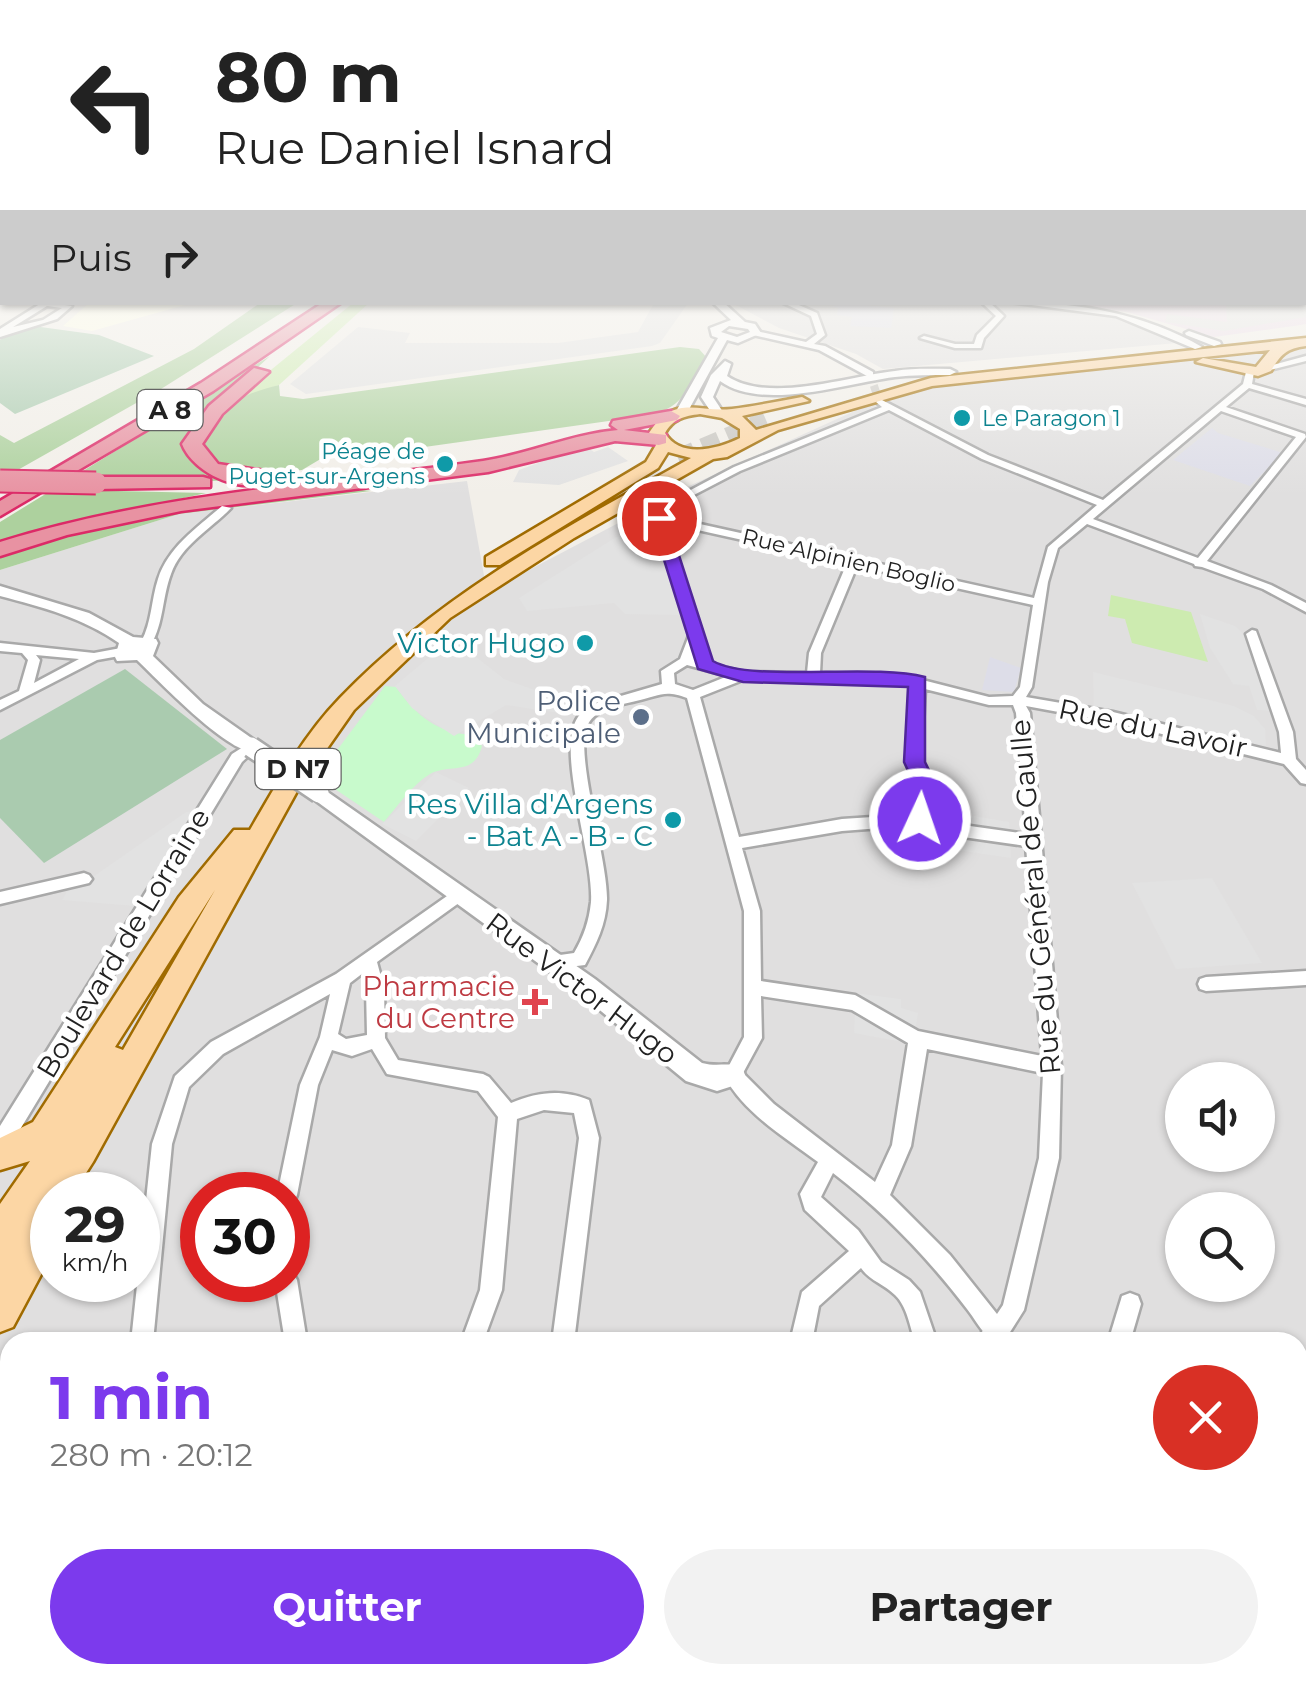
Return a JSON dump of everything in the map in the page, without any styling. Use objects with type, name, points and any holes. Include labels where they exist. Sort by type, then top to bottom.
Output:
[{"type":"highway","name":"A 8","points":[[0,486],[191,380],[254,340]]},
{"type":"highway","name":"A 8","points":[[0,510],[207,387],[278,340]]},
{"type":"highway","points":[[300,340],[215,410],[192,444],[200,462],[238,476],[333,470]]},
{"type":"highway","points":[[93,485],[268,481],[492,448],[676,414]]},
{"type":"highway","points":[[0,549],[159,505],[493,465],[617,433],[667,447]]},
{"type":"highway","points":[[0,486],[310,484]]},
{"type":"main road","points":[[1257,340],[1209,349],[1164,360],[931,382],[773,427],[733,451],[708,456],[667,447],[658,426],[676,414],[774,409],[884,380],[1209,349],[1236,352],[1306,342]]},
{"type":"main road","points":[[1164,360],[1253,372],[1288,345]]},
{"type":"main road","points":[[1209,349],[1253,372]]},
{"type":"main road","points":[[1236,352],[1253,372]]},
{"type":"main road","points":[[766,420],[867,389],[950,372]]},
{"type":"main road","points":[[722,413],[748,428],[748,440]]},
{"type":"main road","name":"D N7","points":[[0,1234],[102,1083],[299,742],[326,708],[370,659],[457,588],[667,447]]},
{"type":"main road","name":"D N7","points":[[0,1272],[121,1085],[287,787],[346,705],[442,614],[568,534],[708,456]]},
{"type":"main road","points":[[0,1154],[16,1151],[44,1132],[188,906],[244,838]]},
{"type":"main road","points":[[78,1172],[121,1085]]},
{"type":"main road","points":[[0,1314],[30,1260]]},
{"type":"street","points":[[676,414],[722,340]]},
{"type":"street","points":[[722,413],[707,397],[738,340],[735,340]]},
{"type":"street","points":[[785,340],[809,344],[857,363],[870,374]]},
{"type":"street","points":[[809,344],[816,340]]},
{"type":"street","points":[[930,340],[955,346],[978,346],[979,340]]},
{"type":"street","points":[[1184,340],[1209,349]]},
{"type":"street","points":[[1187,340],[1209,349]]},
{"type":"street","name":"Rue du Général de Gaulle","points":[[1001,1332],[1013,1310],[1048,1158],[1052,1066],[1024,713],[1017,700],[1026,687],[1052,547],[1220,408],[1253,372],[1306,358]]},
{"type":"street","points":[[725,364],[725,382],[758,391],[894,374],[950,372]]},
{"type":"street","points":[[1253,372],[1306,402]]},
{"type":"street","points":[[713,686],[659,518],[660,509],[737,469],[883,404],[986,457],[1103,504]]},
{"type":"street","points":[[1199,564],[1302,436],[1220,408]]},
{"type":"street","points":[[0,706],[94,657],[136,648],[155,630],[168,567],[184,545],[226,508]]},
{"type":"street","name":"Rue Alpinien Boglio","points":[[659,518],[1039,604]]},
{"type":"street","points":[[1084,519],[1267,588],[1306,608]]},
{"type":"street","points":[[813,676],[815,653],[852,562]]},
{"type":"street","name":"Rue Victor Hugo","points":[[0,591],[76,612],[109,627],[197,708],[320,792],[552,962],[580,971],[696,1073],[717,1078],[733,1075]]},
{"type":"street","points":[[669,686],[668,671],[685,661],[696,633]]},
{"type":"street","points":[[1252,634],[1286,732],[1289,760],[1306,779]]},
{"type":"street","points":[[0,648],[94,657]]},
{"type":"street","points":[[24,648],[34,660],[25,692]]},
{"type":"street","points":[[685,661],[743,676]]},
{"type":"street","points":[[580,971],[602,909],[578,732],[582,720],[599,708],[669,686],[693,694],[743,676]]},
{"type":"street","name":"Rue du Lavoir","points":[[743,676],[918,682],[989,701],[1017,700],[1114,717],[1289,760]]},
{"type":"street","points":[[734,844],[842,825],[920,819],[931,814],[931,797],[914,762],[918,682]]},
{"type":"street","points":[[693,694],[752,911],[753,1038],[733,1075],[776,1121],[879,1197],[973,1296],[995,1332]]},
{"type":"street","name":"Boulevard de Lorraine","points":[[0,1144],[237,758],[251,747]]},
{"type":"street","points":[[963,831],[1032,841]]},
{"type":"street","points":[[0,898],[84,879]]},
{"type":"street","points":[[143,1332],[162,1144],[182,1082],[217,1048],[369,962],[456,895]]},
{"type":"street","points":[[369,962],[375,988],[376,1039],[392,1068],[482,1083],[508,1114],[491,1290],[476,1332]]},
{"type":"street","points":[[1206,984],[1306,978]]},
{"type":"street","points":[[292,1172],[309,1084],[329,1038],[342,979]]},
{"type":"street","points":[[752,986],[855,1003],[916,1038],[1052,1066]]},
{"type":"street","points":[[329,1038],[344,1048],[360,1047],[376,1039]]},
{"type":"street","points":[[879,1197],[901,1146],[918,1046],[916,1038]]},
{"type":"street","points":[[508,1114],[532,1101],[561,1099],[582,1106],[589,1138],[564,1332]]},
{"type":"street","points":[[828,1162],[810,1194],[812,1203],[862,1252],[874,1270],[902,1288],[912,1300],[923,1332]]},
{"type":"street","points":[[803,1332],[810,1300],[862,1252]]},
{"type":"street","points":[[290,1302],[294,1332]]},
{"type":"street","points":[[1122,1332],[1130,1304]]},
{"type":"shaded area","points":[[0,340],[111,340],[154,356],[15,414],[0,403]]},
{"type":"shaded area","points":[[343,340],[558,343],[662,340],[652,346],[306,394],[290,384]]},
{"type":"shaded area","points":[[813,340],[1171,340],[1177,343],[883,369],[856,354]]},
{"type":"shaded area","points":[[1306,349],[1306,1332],[0,1332],[0,570],[179,514],[467,481],[487,592],[687,487],[859,409],[936,386]]},
{"type":"shaded area","points":[[1212,428],[1283,453],[1250,486],[1173,460]]},
{"type":"shaded area","points":[[585,446],[594,452],[608,447],[628,461],[559,485],[513,482],[519,470]]},
{"type":"shaded area","points":[[656,526],[685,615],[625,614],[614,603],[527,611],[519,598],[629,529]]},
{"type":"shaded area","points":[[1200,614],[1235,626],[1244,634],[1272,711],[1257,710],[1249,686],[1233,684],[1210,648]]},
{"type":"shaded area","points":[[452,638],[504,679],[579,706],[566,714],[506,705],[454,736],[412,708],[395,686]]},
{"type":"shaded area","points":[[990,657],[1021,668],[1014,692],[982,690]]},
{"type":"shaded area","points":[[125,669],[227,749],[44,863],[0,818],[0,740]]},
{"type":"shaded area","points":[[1093,672],[1234,706],[1254,716],[1265,729],[1266,746],[1094,708]]},
{"type":"shaded area","points":[[436,772],[469,788],[416,841],[382,824]]},
{"type":"shaded area","points":[[195,811],[135,906],[62,900],[69,888],[87,881],[186,812]]},
{"type":"shaded area","points":[[956,813],[1009,822],[1011,858],[956,850]]},
{"type":"shaded area","points":[[1212,878],[1262,963],[1176,969],[1132,883]]},
{"type":"shaded area","points":[[856,993],[901,999],[901,1008],[918,1013],[913,1044],[854,1033]]},
{"type":"green space","points":[[208,340],[239,340],[161,389],[0,480],[0,435],[14,443]]},
{"type":"green space","points":[[308,340],[329,340],[279,385],[234,400]]},
{"type":"green space","points":[[680,347],[699,349],[707,358],[679,401],[651,415],[396,451],[374,446],[334,451],[302,470],[264,474],[221,468],[202,447],[210,422],[229,404],[279,385],[280,396],[303,399]]},
{"type":"green space","points":[[270,356],[199,421],[187,439],[190,461],[228,480],[74,490],[206,493],[78,522],[0,545],[0,522]]},
{"type":"green space","points":[[343,488],[371,491],[179,514],[0,570],[0,553],[101,522]]},
{"type":"green space","points":[[1111,595],[1191,612],[1208,662],[1132,643],[1125,619],[1108,616]]},
{"type":"green space","points":[[385,686],[396,687],[429,722],[474,735],[482,746],[467,766],[438,771],[423,779],[384,822],[317,777]]},
{"type":"tunnel","points":[[870,374],[879,401]]},
{"type":"tunnel","points":[[678,458],[766,420]]},
{"type":"place","name":"Le Paragon 1","points":[[962,418]]},
{"type":"place","name":"Péage de Puget-sur-Argens","points":[[445,464]]},
{"type":"place","name":"Victor Hugo","points":[[585,643]]},
{"type":"place","name":"Police Municipale","points":[[641,717]]},
{"type":"place","name":"Res Villa d'Argens - Bat A - B - C","points":[[673,820]]},
{"type":"place","name":"Pharmacie du Centre","points":[[535,1002]]},
{"type":"route","points":[[659,518],[704,664],[713,670],[743,676],[885,677],[918,682],[914,762],[931,797],[931,814],[920,819]]}]
